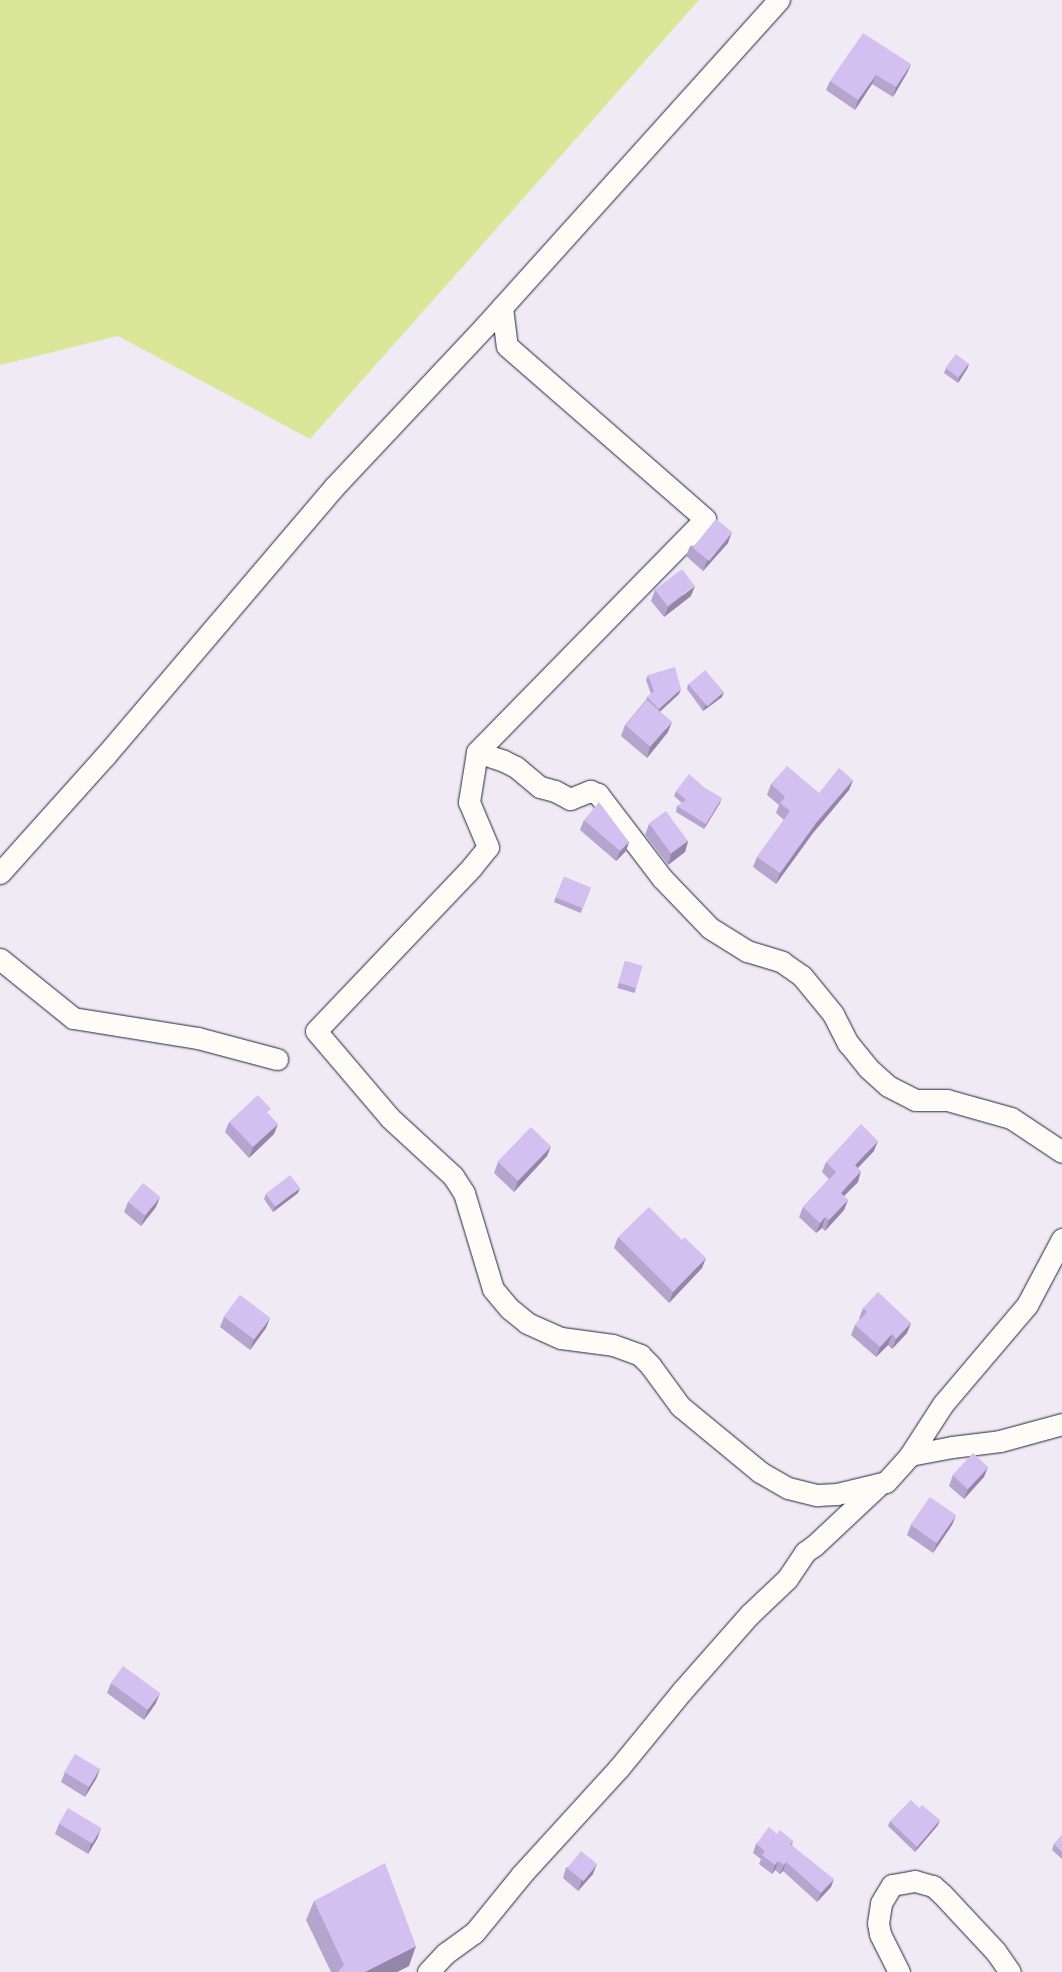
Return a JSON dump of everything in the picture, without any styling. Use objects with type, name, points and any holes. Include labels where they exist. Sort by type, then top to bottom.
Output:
[{"type":"street","points":[[0,873],[106,756],[334,487],[502,307],[779,0]]},
{"type":"street","points":[[502,307],[507,346],[705,519],[478,752],[469,802],[488,848],[316,1031],[390,1118],[453,1176],[464,1193],[493,1289],[510,1309],[527,1323],[561,1338],[613,1345],[640,1355],[650,1365],[680,1406],[760,1472],[788,1488],[817,1495],[837,1494],[886,1482],[910,1455],[943,1404],[1027,1305],[1062,1238]]},
{"type":"street","points":[[478,752],[516,767],[540,787],[555,790],[570,799],[590,791],[598,794],[662,878],[710,928],[747,951],[782,962],[802,976],[818,993],[833,1014],[848,1043],[868,1068],[888,1086],[915,1100],[947,1100],[1012,1118],[1062,1152]]},
{"type":"street","points":[[0,959],[74,1018],[198,1038],[277,1058]]},
{"type":"street","points":[[910,1455],[1000,1441],[1062,1424]]},
{"type":"street","points":[[428,1972],[446,1953],[474,1933],[522,1874],[618,1769],[738,1628],[787,1579],[805,1552],[816,1545],[880,1483]]},
{"type":"street","points":[[899,1972],[880,1934],[878,1923],[881,1903],[892,1885],[915,1882],[933,1886],[942,1894],[996,1952],[1010,1972]]},
{"type":"green space","points":[[0,0],[699,0],[310,439],[118,336],[0,365]]},
{"type":"building","points":[[863,33],[911,64],[896,87],[876,75],[858,100],[830,81]]},
{"type":"building","points":[[956,354],[969,364],[958,377],[946,367]]},
{"type":"building","points":[[716,519],[732,532],[709,561],[693,548]]},
{"type":"building","points":[[682,569],[695,586],[667,606],[655,589]]},
{"type":"building","points":[[675,667],[681,689],[659,709],[647,697],[654,691],[648,675]]},
{"type":"building","points":[[705,670],[724,692],[707,706],[688,684]]},
{"type":"building","points":[[647,700],[672,722],[650,747],[625,725]]},
{"type":"building","points":[[787,766],[819,793],[839,768],[853,780],[816,823],[780,873],[757,857],[790,811],[780,803],[785,797],[771,784]]},
{"type":"building","points":[[689,774],[705,788],[722,798],[706,824],[677,806],[686,800],[676,791]]},
{"type":"building","points":[[599,802],[629,842],[620,851],[584,820]]},
{"type":"building","points":[[666,811],[688,841],[671,853],[649,823]]},
{"type":"building","points":[[564,877],[591,888],[583,908],[556,897]]},
{"type":"building","points":[[625,961],[642,966],[636,988],[619,983]]},
{"type":"building","points":[[258,1095],[271,1109],[267,1112],[278,1124],[253,1147],[229,1122]]},
{"type":"building","points":[[861,1124],[878,1141],[855,1165],[861,1171],[841,1193],[848,1200],[829,1220],[825,1217],[820,1223],[803,1207],[836,1172],[826,1162]]},
{"type":"building","points":[[531,1127],[551,1146],[518,1181],[498,1162]]},
{"type":"building","points":[[290,1175],[300,1188],[275,1207],[266,1194]]},
{"type":"building","points":[[143,1183],[160,1197],[145,1215],[128,1202]]},
{"type":"building","points":[[649,1207],[682,1240],[684,1237],[706,1258],[673,1292],[618,1237]]},
{"type":"building","points":[[878,1292],[911,1323],[896,1339],[892,1334],[880,1347],[855,1325],[867,1312],[863,1308]]},
{"type":"building","points":[[240,1295],[270,1318],[254,1339],[224,1317]]},
{"type":"building","points":[[973,1453],[988,1467],[968,1489],[953,1475]]},
{"type":"building","points":[[930,1497],[956,1515],[937,1543],[910,1525]]},
{"type":"building","points":[[123,1666],[160,1693],[148,1710],[111,1683]]},
{"type":"building","points":[[75,1754],[100,1769],[89,1787],[64,1772]]},
{"type":"building","points":[[911,1800],[919,1808],[922,1805],[940,1820],[917,1847],[890,1821]]},
{"type":"building","points":[[68,1808],[101,1828],[92,1844],[59,1823]]},
{"type":"building","points":[[769,1827],[777,1834],[780,1830],[793,1841],[790,1844],[834,1879],[821,1893],[786,1862],[784,1865],[778,1861],[775,1865],[762,1855],[765,1851],[756,1844]]},
{"type":"building","points":[[1062,1835],[1062,1852],[1054,1844]]},
{"type":"building","points":[[581,1851],[597,1864],[583,1881],[567,1868]]},
{"type":"building","points":[[385,1863],[416,1946],[365,1972],[338,1972],[344,1965],[314,1901]]}]
